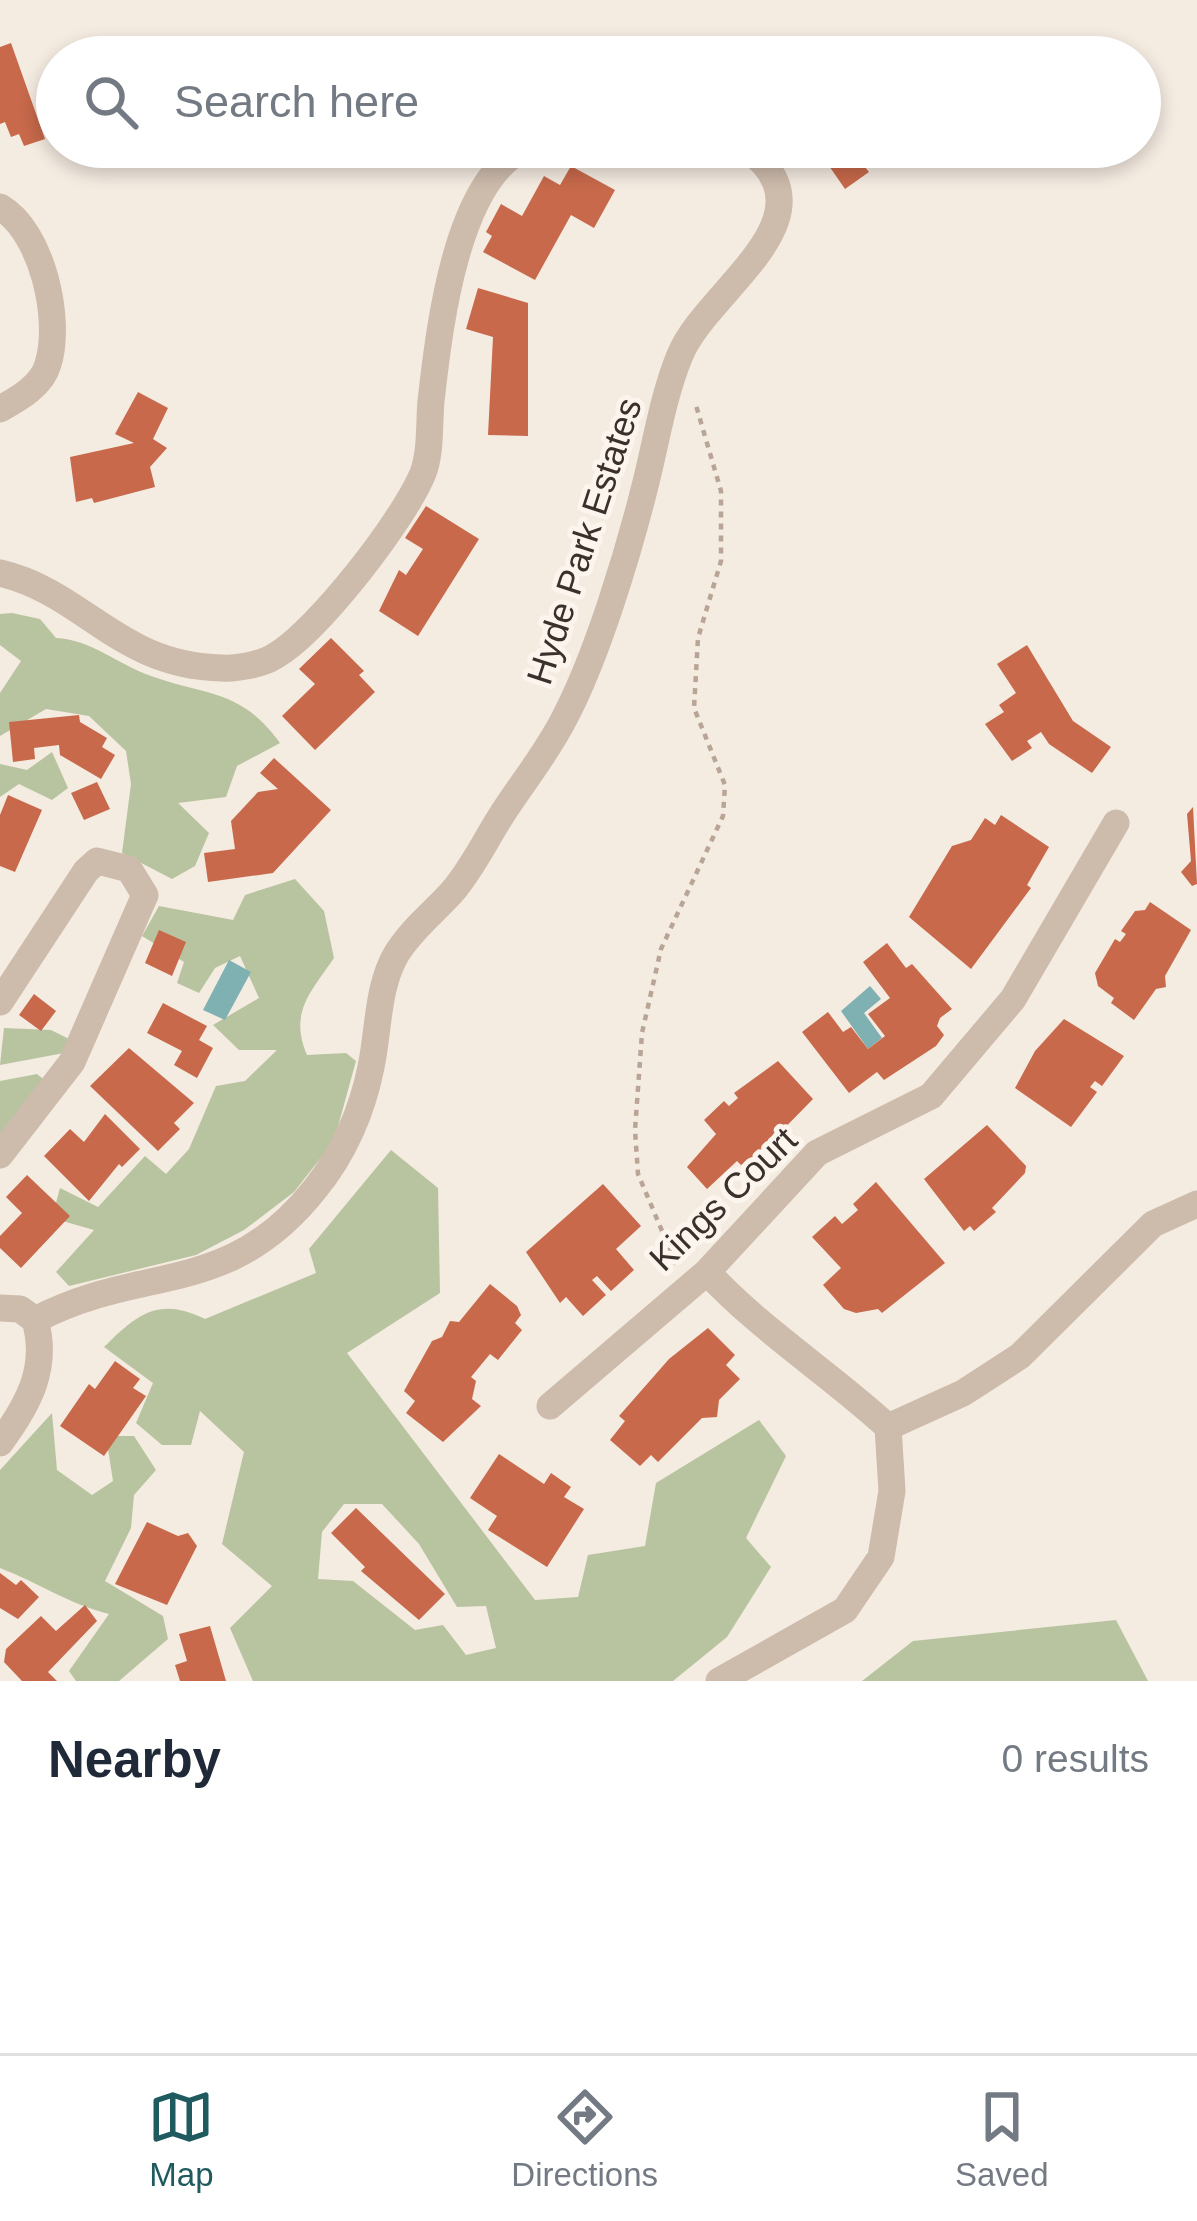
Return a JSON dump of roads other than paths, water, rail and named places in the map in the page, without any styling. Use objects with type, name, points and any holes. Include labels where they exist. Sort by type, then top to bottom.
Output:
[{"type":"street","points":[[0,573],[46,592],[150,657],[227,669],[273,658],[316,624],[365,562],[424,472],[442,300],[485,184],[498,168]]},
{"type":"street","name":"Hyde Park Estates","points":[[35,1320],[72,1300],[218,1266],[257,1248],[315,1189],[344,1147],[361,1106],[383,993],[398,952],[478,856],[567,715],[625,557],[680,354],[705,312],[764,247],[778,214],[774,174],[768,168]]},
{"type":"street","points":[[0,207],[14,215],[41,269],[51,314],[48,365],[38,381],[0,409]]},
{"type":"street","name":"Kings Court","points":[[550,1406],[696,1279],[817,1154],[931,1096],[1012,999],[1116,823]]},
{"type":"street","points":[[0,1002],[86,871],[97,861],[129,869],[145,895],[136,923],[72,1062],[0,1155]]},
{"type":"street","points":[[887,1427],[963,1393],[1020,1356],[1153,1224],[1197,1204]]},
{"type":"street","points":[[696,1279],[826,1370],[887,1427],[892,1491],[881,1557],[845,1610],[719,1681]]},
{"type":"street","points":[[0,1308],[20,1309],[35,1320],[40,1337],[37,1376],[0,1443]]},
{"type":"water","points":[[229,960],[251,972],[225,1020],[203,1010]]},
{"type":"water","points":[[870,986],[881,999],[864,1013],[882,1038],[868,1049],[841,1011]]}]
